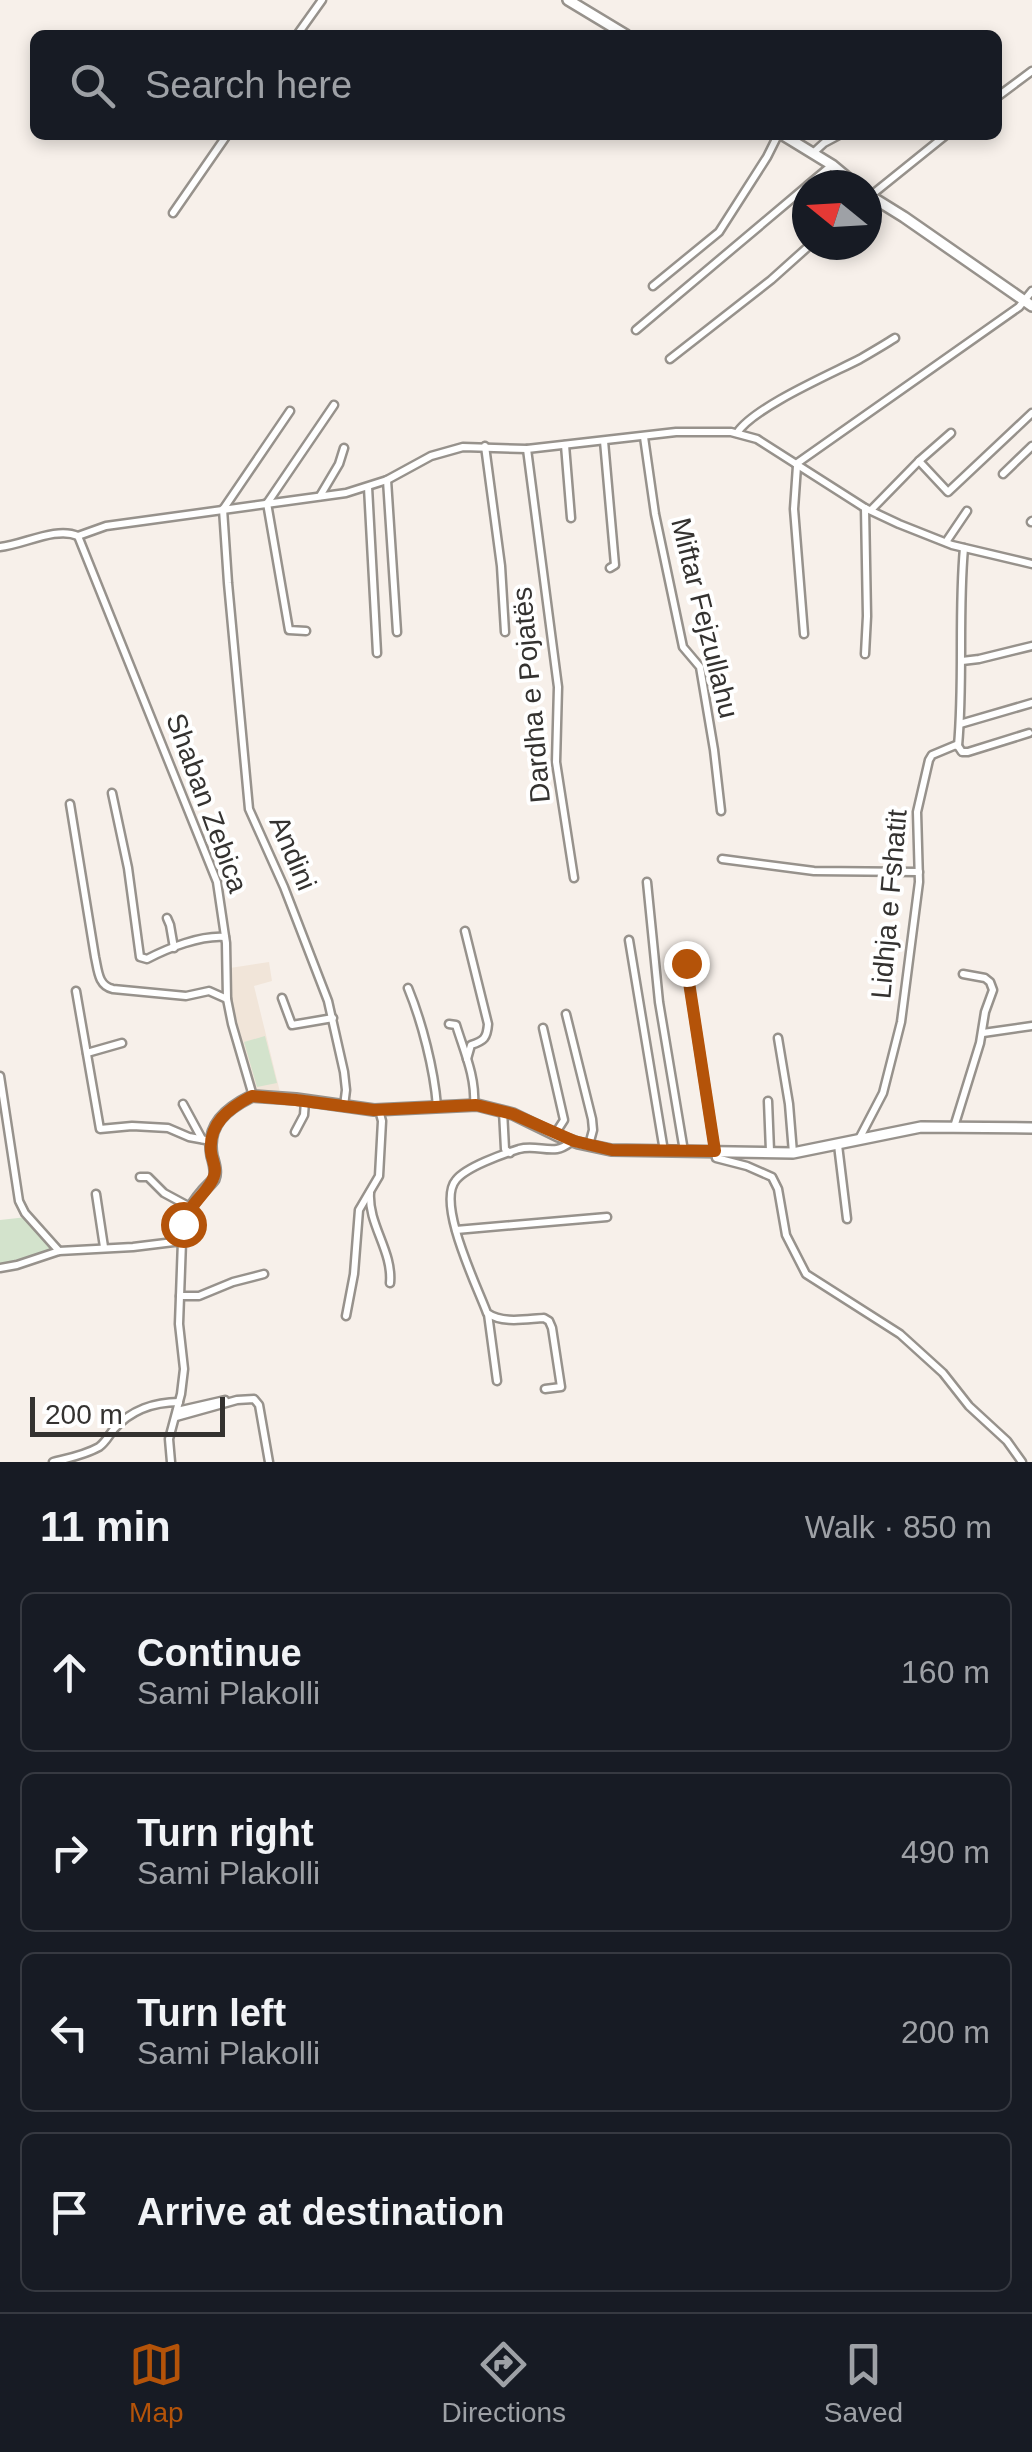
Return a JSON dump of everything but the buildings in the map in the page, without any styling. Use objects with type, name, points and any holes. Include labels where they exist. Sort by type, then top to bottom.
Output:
[{"type":"street","points":[[301,30],[322,0]]},
{"type":"street","points":[[576,2],[618,30]]},
{"type":"street","points":[[1002,93],[1032,71]]},
{"type":"street","points":[[173,213],[224,140]]},
{"type":"street","points":[[653,286],[719,232],[778,140]]},
{"type":"street","points":[[790,140],[838,170]]},
{"type":"street","points":[[812,153],[830,140]]},
{"type":"street","points":[[882,185],[940,140]]},
{"type":"street","points":[[826,170],[832,165]]},
{"type":"street","points":[[636,330],[792,199]]},
{"type":"street","points":[[882,204],[1028,303]]},
{"type":"street","points":[[670,358],[793,260]]},
{"type":"street","points":[[796,464],[1028,303],[1032,291]]},
{"type":"street","points":[[738,433],[742,426],[787,396],[895,338]]},
{"type":"street","points":[[306,632],[289,630],[267,503],[334,404]]},
{"type":"street","points":[[223,509],[290,410]]},
{"type":"street","points":[[919,461],[948,492],[1032,413]]},
{"type":"street","points":[[0,547],[72,532],[78,536],[106,526],[368,487],[431,456],[463,447],[528,449],[703,431],[738,433],[758,439],[868,509],[899,524],[964,548],[1032,564]]},
{"type":"street","points":[[865,654],[868,509],[950,432]]},
{"type":"street","name":"Miftar Fejzullahu","points":[[644,438],[655,514],[684,647],[700,667],[721,811]]},
{"type":"street","points":[[604,441],[615,565],[610,568]]},
{"type":"street","points":[[566,445],[571,518]]},
{"type":"street","points":[[486,446],[506,632]]},
{"type":"street","points":[[1003,474],[1032,446]]},
{"type":"street","points":[[320,497],[344,448]]},
{"type":"street","name":"Dardha e Pojatës","points":[[528,449],[558,687],[556,762],[574,878]]},
{"type":"street","points":[[796,464],[794,510],[804,634]]},
{"type":"street","points":[[387,480],[397,632]]},
{"type":"street","points":[[368,487],[376,653]]},
{"type":"street","name":"Andini","points":[[223,509],[249,809],[302,930],[333,1018],[344,1072],[344,1106]]},
{"type":"street","points":[[946,542],[967,511]]},
{"type":"street","name":"Shaban Zebica","points":[[78,536],[212,866],[222,904],[227,999],[253,1096]]},
{"type":"street","points":[[964,548],[958,746],[962,752],[968,752],[1029,733]]},
{"type":"street","points":[[962,660],[1032,646]]},
{"type":"street","points":[[960,724],[1032,703]]},
{"type":"street","name":"Lidhja e Fshatit","points":[[859,1139],[883,1093],[901,1022],[919,872],[917,812],[924,775],[932,754],[958,746]]},
{"type":"street","points":[[112,793],[126,856],[140,956],[147,959],[206,938],[225,937]]},
{"type":"street","points":[[70,804],[95,957],[104,985],[186,996],[208,991],[227,999]]},
{"type":"street","points":[[722,858],[814,871],[919,872]]},
{"type":"street","points":[[646,882],[654,963],[684,1151]]},
{"type":"street","points":[[167,918],[174,948]]},
{"type":"street","points":[[465,930],[488,1024],[486,1036],[471,1044],[467,1059]]},
{"type":"street","points":[[628,940],[664,1151]]},
{"type":"street","points":[[686,963],[716,1158],[772,1177],[778,1189],[786,1235],[806,1274],[900,1334],[943,1372],[968,1406],[1006,1441],[1022,1462]]},
{"type":"street","points":[[954,1127],[993,990],[985,978],[963,974]]},
{"type":"street","points":[[408,988],[436,1088],[436,1106]]},
{"type":"street","points":[[76,992],[100,1129],[168,1128],[207,1140]]},
{"type":"street","points":[[282,998],[292,1026],[333,1018]]},
{"type":"street","points":[[566,1014],[592,1119],[590,1145]]},
{"type":"street","points":[[450,1024],[456,1025],[467,1059],[475,1091],[474,1105]]},
{"type":"street","points":[[983,1033],[1032,1026]]},
{"type":"street","points":[[543,1028],[564,1120],[555,1134]]},
{"type":"street","points":[[778,1038],[793,1153]]},
{"type":"street","points":[[86,1053],[122,1044]]},
{"type":"street","points":[[0,1076],[19,1201],[59,1251]]},
{"type":"street","points":[[207,1140],[219,1120],[253,1096],[379,1110],[474,1105],[503,1111],[574,1141],[612,1150],[793,1153],[921,1127],[1032,1128]]},
{"type":"street","points":[[296,1132],[304,1115],[304,1101]]},
{"type":"street","points":[[768,1101],[770,1151]]},
{"type":"street","points":[[170,1462],[170,1439],[184,1369],[179,1324],[183,1224],[190,1207],[214,1180],[215,1170],[207,1140],[182,1104]]},
{"type":"street","points":[[346,1316],[359,1210],[379,1176],[379,1110]]},
{"type":"street","points":[[503,1111],[505,1148],[510,1153]]},
{"type":"street","points":[[497,1382],[488,1313],[450,1205],[453,1184],[481,1164],[510,1153],[529,1147],[557,1149],[574,1141]]},
{"type":"street","points":[[838,1145],[847,1219]]},
{"type":"street","points":[[140,1177],[148,1178],[190,1207]]},
{"type":"street","points":[[370,1193],[371,1212],[390,1266],[390,1284]]},
{"type":"street","points":[[96,1194],[104,1247]]},
{"type":"street","points":[[456,1230],[607,1217]]},
{"type":"street","points":[[0,1268],[59,1251],[182,1246]]},
{"type":"street","points":[[180,1296],[199,1296],[264,1274]]},
{"type":"street","points":[[488,1313],[503,1320],[549,1321],[561,1387],[545,1389]]},
{"type":"street","points":[[176,1414],[252,1393]]},
{"type":"street","points":[[176,1414],[254,1399],[259,1405],[269,1462]]},
{"type":"street","points":[[53,1462],[98,1447],[132,1413],[148,1406],[179,1402]]},
{"type":"shaded area","points":[[269,962],[272,981],[254,986],[280,1092],[255,1090],[232,1002],[230,968]]},
{"type":"green space","points":[[265,1036],[277,1083],[257,1087],[244,1042]]},
{"type":"green space","points":[[27,1217],[51,1248],[34,1258],[0,1265],[0,1220]]},
{"type":"route","points":[[183,1224],[190,1207],[214,1180],[212,1131],[219,1120],[252,1096],[374,1110],[476,1105],[513,1114],[574,1141],[612,1150],[715,1151],[686,963]]}]
